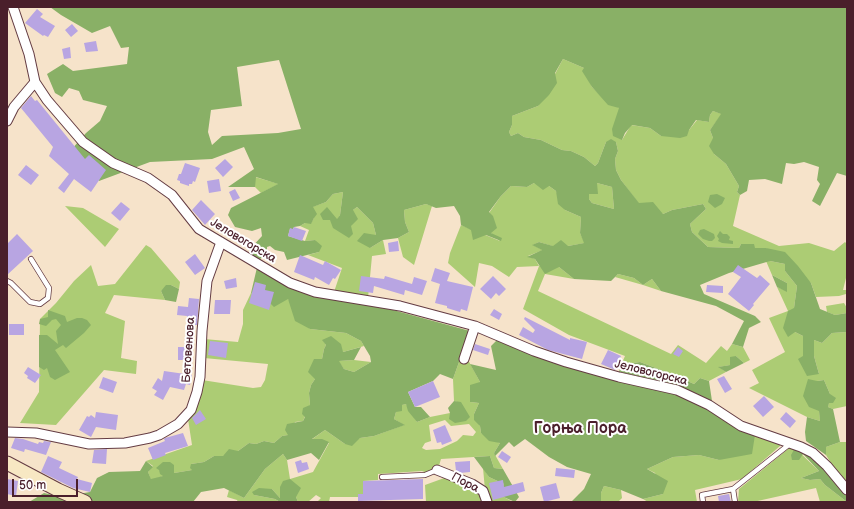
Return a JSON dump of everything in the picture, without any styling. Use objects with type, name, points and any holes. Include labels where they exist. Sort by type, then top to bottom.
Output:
[{"type":"street","name":"Јеловогорска","points":[[13,7],[29,54],[35,82],[47,100],[83,142],[113,163],[148,178],[172,194],[199,229],[290,283],[314,292],[400,306],[475,326],[534,351],[566,362],[619,378],[677,390],[709,405],[741,426],[806,449],[821,459],[847,490]]},
{"type":"street","points":[[7,121],[14,107],[35,82]]},
{"type":"street","name":"Бетовенова","points":[[7,432],[36,433],[89,444],[125,443],[159,435],[178,424],[191,410],[197,392],[200,377],[202,331],[207,281],[221,242]]},
{"type":"street","points":[[464,359],[475,326]]},
{"type":"street","points":[[7,463],[58,490],[85,502]]},
{"type":"street","name":"Пора","points":[[437,470],[472,484],[483,492],[487,502]]},
{"type":"lane","points":[[7,281],[11,283],[30,302],[40,304],[48,298],[49,288],[31,259]]},
{"type":"lane","points":[[703,502],[702,494],[734,489],[791,443]]},
{"type":"lane","points":[[382,477],[424,475],[437,470]]},
{"type":"lane","points":[[734,489],[735,502]]},
{"type":"green space","points":[[50,7],[847,7],[847,176],[837,173],[820,206],[812,201],[820,184],[817,180],[819,167],[804,162],[794,164],[786,163],[782,184],[765,179],[749,180],[747,191],[740,195],[737,192],[739,186],[726,164],[714,154],[709,146],[713,138],[710,130],[721,114],[713,111],[710,115],[709,122],[696,120],[687,136],[680,138],[661,136],[650,128],[632,125],[625,133],[622,140],[613,136],[612,129],[619,108],[608,105],[592,87],[582,71],[584,68],[563,59],[555,73],[557,83],[549,95],[538,106],[512,116],[512,125],[509,132],[511,136],[518,133],[524,137],[541,140],[562,150],[571,151],[584,157],[595,166],[598,163],[606,142],[611,139],[616,142],[618,151],[615,159],[616,170],[621,180],[639,203],[653,202],[663,214],[672,210],[703,204],[706,209],[690,224],[692,232],[708,247],[739,248],[741,244],[754,244],[755,248],[766,248],[785,252],[811,283],[820,309],[835,315],[847,313],[847,332],[832,333],[822,343],[814,340],[814,356],[819,374],[807,376],[798,359],[803,356],[803,336],[795,332],[788,337],[783,328],[788,311],[794,308],[797,286],[785,271],[785,264],[770,261],[729,273],[700,285],[704,294],[755,316],[761,322],[749,328],[743,347],[732,344],[744,321],[716,306],[661,291],[652,279],[643,285],[634,278],[618,274],[611,281],[574,279],[559,267],[545,274],[535,259],[527,257],[542,250],[532,245],[539,242],[553,246],[561,240],[568,246],[584,243],[580,233],[581,217],[565,210],[558,204],[556,191],[549,186],[543,190],[534,183],[527,187],[511,186],[501,196],[489,212],[493,216],[497,228],[491,233],[502,238],[501,241],[486,235],[473,240],[471,230],[461,225],[460,216],[454,206],[436,208],[426,204],[404,210],[405,222],[409,232],[398,238],[383,240],[370,248],[357,241],[364,233],[376,235],[373,223],[357,207],[353,210],[358,219],[351,226],[353,234],[349,238],[333,228],[330,220],[323,220],[320,214],[327,207],[337,219],[340,215],[343,192],[333,194],[326,202],[313,207],[317,214],[311,224],[305,223],[290,229],[288,236],[305,241],[315,240],[322,246],[319,252],[287,260],[284,252],[275,250],[270,246],[267,247],[267,254],[260,259],[294,288],[354,303],[393,310],[470,331],[453,379],[440,374],[433,381],[408,392],[415,407],[421,407],[430,417],[417,422],[408,411],[406,404],[402,405],[402,411],[396,412],[394,419],[405,425],[374,436],[360,438],[352,446],[345,444],[325,430],[312,439],[322,439],[329,442],[319,460],[311,453],[287,460],[283,454],[265,469],[244,498],[224,488],[201,492],[193,502],[29,502],[44,493],[61,497],[90,492],[97,478],[109,472],[140,471],[146,461],[153,467],[148,472],[151,479],[163,476],[156,468],[163,462],[170,462],[174,465],[174,473],[192,470],[190,468],[191,464],[204,462],[214,456],[223,456],[229,449],[238,451],[249,443],[256,444],[264,441],[274,443],[282,436],[288,435],[285,430],[287,424],[303,421],[305,417],[302,414],[303,408],[310,405],[309,393],[311,385],[315,379],[308,372],[314,359],[322,359],[326,345],[322,340],[331,336],[341,344],[343,352],[361,347],[354,360],[339,361],[344,369],[354,372],[371,362],[370,356],[361,341],[346,333],[310,329],[295,321],[288,299],[274,307],[259,292],[251,293],[259,259],[252,257],[250,249],[262,236],[261,228],[252,231],[235,227],[228,215],[231,208],[278,184],[256,177],[255,187],[228,187],[254,169],[244,147],[212,159],[150,162],[99,181],[90,166],[71,150],[86,133],[100,121],[107,106],[83,100],[79,91],[69,88],[62,97],[55,93],[47,74],[63,64],[73,71],[127,64],[129,47],[121,48],[110,26],[92,33]],"holes":[[[279,60],[301,129],[278,133],[222,136],[212,145],[208,132],[211,110],[242,106],[237,67]],[[597,183],[612,187],[614,209],[592,203],[589,199],[589,194],[598,194]]]},
{"type":"green space","points":[[563,59],[584,68],[592,87],[619,108],[622,140],[631,125],[650,128],[661,136],[689,130],[697,120],[709,122],[710,115],[713,111],[722,114],[710,130],[713,138],[714,154],[726,164],[739,186],[737,192],[740,195],[733,226],[779,246],[809,243],[834,251],[845,242],[847,244],[847,274],[843,290],[847,290],[847,296],[846,294],[839,296],[816,297],[811,283],[766,248],[755,248],[741,244],[739,248],[708,247],[692,232],[690,224],[706,209],[703,204],[672,210],[663,214],[639,204],[621,180],[616,170],[615,159],[618,151],[616,142],[606,142],[598,163],[595,166],[584,157],[571,151],[562,150],[541,140],[524,137],[518,133],[511,136],[509,132],[512,125],[512,116],[538,106]]},
{"type":"green space","points":[[255,177],[279,184],[261,193],[255,187]]},
{"type":"green space","points":[[534,183],[549,186],[556,191],[565,210],[581,217],[580,233],[585,243],[568,246],[552,246],[539,242],[533,245],[543,250],[528,256],[535,259],[539,266],[517,267],[509,277],[492,266],[479,263],[475,287],[448,263],[450,253],[461,225],[500,241],[491,233],[489,213],[501,196],[511,186],[527,187]]},
{"type":"green space","points":[[597,183],[612,187],[614,209],[592,203],[589,199],[589,194]]},
{"type":"green space","points":[[343,192],[340,215],[337,220],[330,220],[351,226],[353,210],[357,207],[373,223],[376,235],[370,248],[383,240],[386,254],[372,256],[368,298],[334,292],[342,268],[308,255],[319,252],[315,240],[305,241],[309,230],[300,226],[305,223],[311,223],[314,218],[312,207],[326,202],[333,194]]},
{"type":"green space","points":[[717,194],[725,198],[722,204],[715,208],[708,202],[710,195]]},
{"type":"green space","points":[[426,204],[432,206],[414,265],[403,257],[398,238],[409,232],[405,222],[404,210]]},
{"type":"green space","points":[[65,206],[83,208],[119,229],[105,247]]},
{"type":"green space","points":[[704,229],[714,234],[715,238],[712,241],[703,239],[698,234],[700,230]]},
{"type":"green space","points":[[720,231],[730,237],[729,240],[733,241],[733,244],[718,241],[719,239],[717,236]]},
{"type":"green space","points":[[146,245],[151,248],[180,282],[179,289],[171,285],[161,291],[165,300],[114,295],[105,313],[125,321],[121,358],[137,361],[136,374],[104,370],[56,425],[20,423],[39,392],[40,319],[56,303],[74,281],[91,265],[98,286],[115,284]]},
{"type":"green space","points":[[766,261],[785,264],[785,271],[797,286],[794,308],[795,332],[803,336],[803,356],[819,374],[814,356],[814,340],[822,343],[832,333],[847,332],[847,406],[833,409],[828,407],[830,394],[824,380],[817,381],[820,421],[807,417],[749,388],[759,383],[752,370],[785,352],[769,318],[788,311],[777,287],[787,291],[787,283],[772,275]]},
{"type":"green space","points":[[539,266],[559,267],[574,279],[545,274],[538,291],[671,354],[678,345],[706,363],[721,346],[727,351],[732,344],[743,347],[750,360],[744,363],[736,356],[730,365],[719,367],[726,372],[709,381],[700,378],[694,384],[640,362],[621,365],[625,356],[569,335],[523,309]]},
{"type":"green space","points":[[618,274],[634,278],[643,285],[615,277]]},
{"type":"green space","points":[[772,275],[787,283],[787,292],[777,287]]},
{"type":"green space","points":[[652,279],[661,291],[643,285]]},
{"type":"green space","points":[[166,285],[171,285],[179,289],[176,302],[165,300],[161,291]]},
{"type":"green space","points":[[259,292],[288,299],[310,329],[346,333],[361,341],[364,346],[343,352],[323,340],[326,345],[315,379],[311,385],[309,393],[310,405],[303,421],[295,422],[289,435],[282,436],[274,443],[264,441],[256,444],[249,443],[238,451],[223,456],[214,456],[204,462],[191,464],[192,470],[174,473],[159,470],[164,476],[151,480],[148,472],[153,466],[146,461],[192,445],[188,419],[202,380],[253,388],[261,387],[265,380],[268,364],[204,358],[204,339],[238,342],[243,324],[243,310],[251,293]]},
{"type":"green space","points":[[844,303],[847,308],[847,313],[835,315],[827,312],[826,306]]},
{"type":"green space","points":[[48,310],[65,316],[67,322],[77,318],[82,318],[87,320],[91,325],[66,348],[63,345],[55,350],[70,372],[55,380],[50,377],[47,368],[44,370],[39,367],[39,335],[47,335],[58,344],[56,331],[61,325],[56,319],[52,320],[46,326],[39,324],[40,319],[48,317]]},
{"type":"green space","points":[[470,331],[467,358],[480,382],[470,402],[479,403],[474,414],[480,426],[481,433],[500,443],[494,453],[503,469],[494,468],[490,456],[441,459],[438,469],[427,473],[422,471],[378,474],[378,480],[363,481],[363,494],[359,494],[358,497],[330,497],[329,502],[317,502],[321,498],[316,495],[308,502],[298,502],[296,497],[280,498],[272,489],[254,495],[275,499],[280,502],[238,502],[237,500],[227,497],[229,490],[244,498],[265,469],[283,454],[287,460],[290,479],[313,472],[329,443],[311,440],[325,430],[345,444],[360,438],[374,436],[404,425],[394,419],[396,412],[401,405],[406,404],[417,422],[430,417],[450,413],[461,403],[454,401],[453,379]],"holes":[[[445,420],[451,426],[469,424],[476,432],[473,436],[463,435],[457,441],[440,449],[426,450],[422,448],[425,443],[431,441],[429,425]]]},
{"type":"green space","points":[[497,340],[682,393],[755,435],[752,454],[719,460],[699,455],[673,457],[647,469],[668,481],[663,494],[643,499],[621,490],[604,486],[601,493],[601,502],[541,502],[572,501],[584,489],[591,474],[567,467],[549,457],[525,439],[514,447],[509,442],[495,456],[494,453],[500,443],[489,441],[481,433],[480,426],[474,420],[474,414],[479,403],[470,402],[470,385],[480,382],[470,364],[496,370],[491,346]]},
{"type":"green space","points":[[736,356],[744,363],[726,372],[718,367],[730,365],[730,357]]},
{"type":"green space","points":[[354,360],[371,362],[354,372],[344,369],[338,361]]},
{"type":"green space","points":[[640,362],[694,384],[700,378],[709,381],[712,401],[670,383],[619,372],[621,365]]},
{"type":"green space","points":[[808,379],[817,381],[824,380],[830,394],[836,398],[833,403],[829,403],[828,407],[833,409],[840,442],[826,447],[826,455],[806,441],[805,432],[807,417],[820,421],[819,411],[809,407],[803,396]]},
{"type":"green space","points":[[454,401],[461,402],[470,417],[466,421],[455,423],[449,419],[450,413],[448,408]]},
{"type":"green space","points":[[755,435],[780,440],[780,446],[742,479],[695,490],[697,502],[648,502],[643,499],[663,494],[655,473],[647,469],[673,457],[699,455],[719,460]]},
{"type":"green space","points":[[840,442],[847,442],[847,482],[834,468],[826,455],[826,447]]},
{"type":"green space","points":[[795,448],[819,471],[801,478],[810,480],[820,479],[825,485],[847,502],[820,502],[816,488],[753,502],[738,502],[739,489],[788,449]]},
{"type":"green space","points":[[795,448],[810,455],[847,494],[847,502],[825,485],[820,479],[810,480],[801,478],[819,471],[803,454],[799,460],[792,460],[791,455]]},
{"type":"green space","points":[[490,456],[494,468],[503,469],[519,497],[515,502],[499,495],[504,484],[489,477],[474,457]]},
{"type":"green space","points":[[483,468],[489,477],[504,484],[500,495],[513,502],[426,502],[425,485],[447,477],[485,490]]},
{"type":"green space","points":[[290,479],[301,488],[296,497],[298,502],[280,502],[275,499],[254,495],[252,492],[259,488],[272,489],[280,498],[280,487],[283,481]]},
{"type":"green space","points":[[604,486],[621,490],[622,498],[618,502],[601,502],[601,493]]},
{"type":"building","points":[[37,9],[43,14],[40,17],[55,26],[48,37],[43,36],[25,23]]},
{"type":"building","points":[[72,24],[78,31],[71,37],[65,30]]},
{"type":"building","points":[[96,41],[98,51],[86,52],[84,43]]},
{"type":"building","points":[[70,47],[71,58],[64,59],[62,49]]},
{"type":"building","points":[[31,96],[35,101],[37,100],[85,159],[89,155],[106,170],[91,192],[74,179],[64,193],[58,188],[69,174],[49,156],[53,147],[21,108]]},
{"type":"building","points":[[225,159],[233,167],[223,177],[215,168]]},
{"type":"building","points":[[185,163],[200,168],[195,182],[193,181],[192,184],[189,184],[189,186],[180,183],[180,181],[177,180]]},
{"type":"building","points":[[26,165],[39,175],[31,185],[18,175]]},
{"type":"building","points":[[219,179],[221,191],[209,193],[207,181]]},
{"type":"building","points":[[235,189],[240,198],[233,201],[229,192]]},
{"type":"building","points":[[201,200],[215,214],[205,225],[192,210]]},
{"type":"building","points":[[121,202],[130,209],[120,221],[111,213]]},
{"type":"building","points":[[294,227],[306,231],[302,241],[288,236],[290,228],[293,229]]},
{"type":"building","points":[[17,234],[33,251],[7,275],[7,244]]},
{"type":"building","points":[[398,241],[399,251],[389,252],[388,243]]},
{"type":"building","points":[[195,254],[205,268],[195,275],[185,262]]},
{"type":"building","points":[[300,255],[323,265],[325,261],[341,270],[335,279],[333,278],[329,285],[315,277],[314,280],[294,272]]},
{"type":"building","points":[[738,265],[757,278],[760,275],[770,284],[749,311],[728,294],[741,277],[733,272]]},
{"type":"building","points":[[435,268],[450,273],[447,281],[473,287],[467,311],[461,309],[460,312],[447,308],[447,306],[435,303],[440,284],[431,281]]},
{"type":"building","points":[[361,276],[384,279],[385,276],[412,284],[414,277],[427,281],[422,295],[405,290],[404,295],[374,286],[373,293],[359,291]]},
{"type":"building","points":[[493,276],[506,289],[499,296],[496,293],[491,299],[480,289]]},
{"type":"building","points":[[236,278],[237,287],[226,289],[224,281]]},
{"type":"building","points":[[255,282],[266,285],[265,290],[274,292],[269,310],[249,303]]},
{"type":"building","points":[[707,285],[723,286],[723,293],[706,292]]},
{"type":"building","points":[[189,298],[199,299],[197,325],[187,324],[187,316],[177,315],[178,306],[188,307]]},
{"type":"building","points":[[215,300],[231,300],[230,314],[214,314]]},
{"type":"building","points":[[494,309],[502,314],[499,320],[490,315]]},
{"type":"building","points":[[525,317],[570,340],[570,338],[587,342],[582,359],[548,350],[519,335],[523,327],[533,333],[535,330],[524,319]]},
{"type":"building","points":[[9,324],[24,324],[24,335],[9,335]]},
{"type":"building","points":[[210,341],[228,343],[226,358],[208,355]]},
{"type":"building","points":[[475,344],[490,349],[488,355],[473,350]]},
{"type":"building","points":[[178,347],[191,347],[191,360],[178,360]]},
{"type":"building","points":[[678,347],[683,351],[679,357],[673,354]]},
{"type":"building","points":[[608,350],[621,356],[615,370],[601,364]]},
{"type":"building","points":[[28,367],[41,375],[35,383],[27,378],[28,376],[24,373]]},
{"type":"building","points":[[164,371],[192,375],[190,385],[186,384],[184,390],[170,387],[163,400],[154,395],[157,391],[152,388],[158,378],[162,381]]},
{"type":"building","points":[[724,376],[732,389],[725,393],[717,379]]},
{"type":"building","points":[[103,377],[117,382],[113,393],[99,388]]},
{"type":"building","points":[[433,381],[440,397],[415,407],[408,392]]},
{"type":"building","points":[[764,396],[774,407],[763,417],[753,406]]},
{"type":"building","points":[[200,410],[206,419],[196,425],[192,418]]},
{"type":"building","points":[[96,412],[118,415],[116,430],[96,427],[91,437],[79,430],[87,416],[89,417],[91,415],[95,418]]},
{"type":"building","points":[[786,412],[796,421],[790,428],[780,419]]},
{"type":"building","points":[[445,425],[452,441],[442,445],[441,442],[437,443],[433,430]]},
{"type":"building","points":[[183,433],[188,446],[165,453],[166,455],[153,460],[148,448],[165,441],[165,438]]},
{"type":"building","points":[[15,438],[38,444],[39,442],[43,443],[44,441],[51,442],[46,455],[25,449],[24,452],[11,448]]},
{"type":"building","points":[[107,449],[106,464],[92,463],[94,450]]},
{"type":"building","points":[[502,451],[511,457],[507,463],[498,457]]},
{"type":"building","points":[[48,456],[62,462],[59,468],[78,477],[77,479],[92,483],[90,492],[73,488],[41,472]]},
{"type":"building","points":[[301,460],[302,463],[307,462],[309,469],[298,473],[295,462]]},
{"type":"building","points":[[470,461],[470,472],[460,473],[456,471],[455,462]]},
{"type":"building","points":[[556,468],[575,470],[574,478],[555,476]]},
{"type":"building","points":[[7,479],[18,481],[16,496],[7,494]]},
{"type":"building","points":[[423,479],[423,499],[358,501],[358,494],[363,494],[363,481]]},
{"type":"building","points":[[503,480],[504,487],[523,482],[525,491],[493,500],[489,483]]},
{"type":"building","points":[[556,483],[560,498],[544,502],[540,487]]},
{"type":"building","points":[[729,494],[731,502],[719,502],[718,496]]},
{"type":"district","name":"Горња Пора","points":[[580,429]]}]
